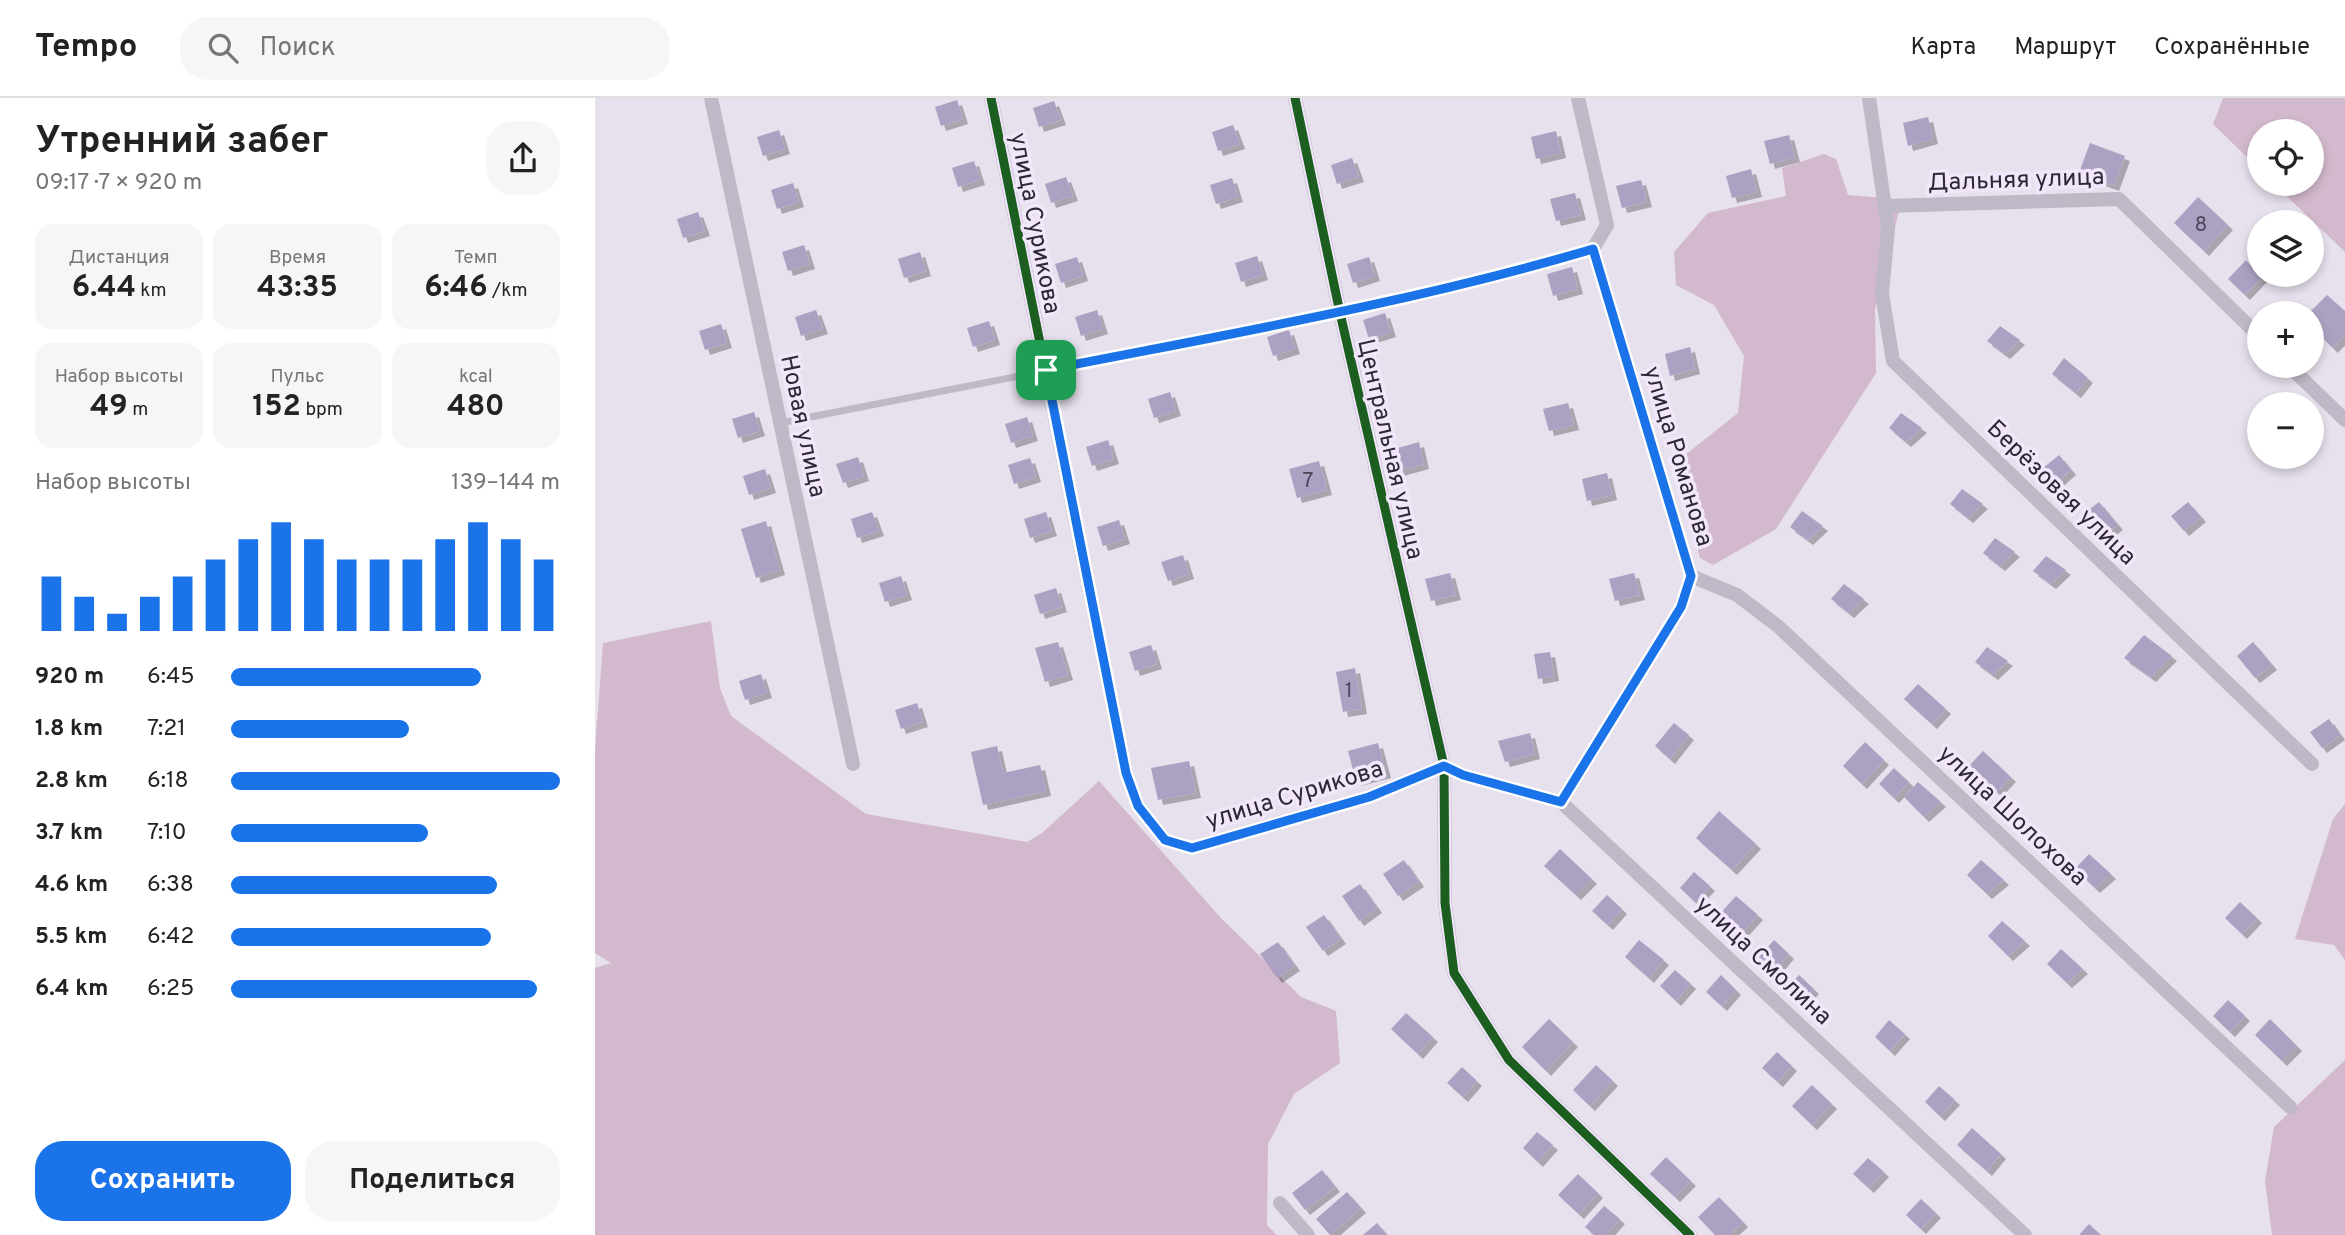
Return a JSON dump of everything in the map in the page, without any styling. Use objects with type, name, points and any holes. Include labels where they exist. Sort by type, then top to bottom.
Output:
[{"type":"street","name":"Новая улица","points":[[711,98],[853,764]]},
{"type":"street","name":"улица Сурикова","points":[[991,98],[1126,773],[1138,806],[1165,840],[1192,848],[1369,797],[1444,766]]},
{"type":"street","name":"Центральная улица","points":[[1295,98],[1340,313],[1444,766],[1445,903],[1454,973],[1509,1060],[1690,1235]]},
{"type":"street","points":[[1578,98],[1607,225],[1593,249]]},
{"type":"street","name":"Берёзовая улица","points":[[1869,98],[1886,206],[1888,228],[1882,294],[1893,361],[2312,764]]},
{"type":"street","name":"Дальняя улица","points":[[1886,206],[2119,199],[2247,324]]},
{"type":"street","name":"улица Романова","points":[[1561,802],[1681,607],[1691,576],[1593,249]]},
{"type":"street","points":[[2301,378],[2345,421]]},
{"type":"street","name":"улица Шолохова","points":[[1691,576],[1737,595],[1779,627],[2290,1107]]},
{"type":"street","name":"улица Смолина","points":[[1444,766],[1463,775],[1561,802],[2025,1235]]},
{"type":"street","points":[[1280,1203],[1308,1235]]},
{"type":"lane","points":[[780,422],[1340,313],[1524,270],[1593,249]]},
{"type":"shaded area","points":[[2223,98],[2345,98],[2345,252],[2324,232],[2324,210],[2301,210],[2287,196],[2324,196],[2324,119],[2247,119],[2247,157],[2213,124]]},
{"type":"shaded area","points":[[1824,154],[1836,159],[1848,195],[1885,198],[1899,211],[1875,310],[1876,373],[1776,529],[1713,565],[1700,558],[1676,476],[1680,459],[1738,413],[1744,356],[1714,305],[1676,285],[1674,252],[1708,213],[1786,196],[1782,168]]},
{"type":"shaded area","points":[[711,621],[720,688],[731,716],[866,814],[1027,842],[1042,833],[1099,781],[1221,918],[1301,997],[1336,1011],[1340,1063],[1294,1094],[1268,1144],[1267,1225],[1277,1235],[595,1235],[595,968],[611,963],[595,953],[595,750],[603,643]]},
{"type":"shaded area","points":[[2345,804],[2345,960],[2334,945],[2295,939],[2333,819]]},
{"type":"shaded area","points":[[2345,1060],[2345,1235],[2272,1235],[2265,1181],[2274,1127]]},
{"type":"building","points":[[957,100],[963,119],[941,126],[935,107]]},
{"type":"building","points":[[1054,101],[1061,120],[1039,127],[1033,108]]},
{"type":"building","points":[[1928,117],[1933,139],[1908,146],[1903,123]]},
{"type":"building","points":[[1233,125],[1240,144],[1218,151],[1212,132]]},
{"type":"building","points":[[779,130],[785,149],[763,156],[757,137]]},
{"type":"building","points":[[1556,131],[1561,153],[1536,159],[1531,137]]},
{"type":"building","points":[[1789,135],[1795,157],[1770,164],[1764,141]]},
{"type":"building","points":[[2090,143],[2125,156],[2114,186],[2079,173]]},
{"type":"building","points":[[1352,158],[1359,177],[1337,184],[1331,165]]},
{"type":"building","points":[[974,161],[980,180],[958,187],[952,168]]},
{"type":"building","points":[[1751,169],[1757,192],[1732,198],[1726,176]]},
{"type":"building","points":[[1066,177],[1073,196],[1051,203],[1045,184]]},
{"type":"building","points":[[1232,178],[1238,197],[1216,204],[1210,185]]},
{"type":"building","points":[[1641,180],[1647,202],[1622,208],[1616,186]]},
{"type":"building","points":[[793,183],[799,202],[777,209],[771,190]]},
{"type":"building","points":[[1575,193],[1581,215],[1556,221],[1550,199]]},
{"type":"building","points":[[2198,197],[2228,225],[2204,251],[2174,223]]},
{"type":"building","points":[[698,212],[705,231],[683,238],[677,219]]},
{"type":"building","points":[[804,245],[810,264],[788,271],[782,252]]},
{"type":"building","points":[[920,252],[926,271],[904,278],[898,259]]},
{"type":"building","points":[[1257,256],[1263,275],[1241,282],[1235,263]]},
{"type":"building","points":[[1077,257],[1083,276],[1061,283],[1055,264]]},
{"type":"building","points":[[1369,257],[1375,276],[1353,283],[1347,264]]},
{"type":"building","points":[[2246,260],[2247,287],[2253,287],[2245,295],[2228,279]]},
{"type":"building","points":[[1572,267],[1578,289],[1553,296],[1547,274]]},
{"type":"building","points":[[2327,295],[2345,311],[2345,335],[2333,348],[2324,339],[2324,301],[2321,301]]},
{"type":"building","points":[[816,310],[823,329],[801,336],[795,317]]},
{"type":"building","points":[[1097,310],[1103,329],[1081,336],[1075,317]]},
{"type":"building","points":[[1385,313],[1391,332],[1369,339],[1363,320]]},
{"type":"building","points":[[989,321],[995,340],[973,347],[967,328]]},
{"type":"building","points":[[721,324],[727,343],[705,350],[699,331]]},
{"type":"building","points":[[2000,326],[2020,340],[2005,354],[1987,341]]},
{"type":"building","points":[[1289,330],[1295,349],[1273,356],[1267,337]]},
{"type":"building","points":[[1690,347],[1695,369],[1670,376],[1665,354]]},
{"type":"building","points":[[2064,358],[2088,378],[2076,393],[2052,374]]},
{"type":"building","points":[[1170,392],[1176,411],[1154,418],[1148,399]]},
{"type":"building","points":[[1568,403],[1574,425],[1549,431],[1543,409]]},
{"type":"building","points":[[754,412],[760,431],[738,438],[732,419]]},
{"type":"building","points":[[1901,413],[1922,428],[1906,442],[1889,428]]},
{"type":"building","points":[[1027,417],[1033,436],[1011,443],[1005,424]]},
{"type":"building","points":[[1108,440],[1114,459],[1092,466],[1086,447]]},
{"type":"building","points":[[1419,442],[1424,464],[1399,471],[1394,449]]},
{"type":"building","points":[[2059,455],[2071,470],[2054,485],[2042,469]]},
{"type":"building","points":[[858,457],[864,476],[843,483],[836,464]]},
{"type":"building","points":[[1030,458],[1036,477],[1014,484],[1008,465]]},
{"type":"building","points":[[1319,461],[1327,490],[1297,498],[1289,469]]},
{"type":"building","points":[[765,469],[771,488],[749,495],[743,476]]},
{"type":"building","points":[[1607,473],[1612,495],[1587,501],[1582,479]]},
{"type":"building","points":[[1962,489],[1983,504],[1968,518],[1950,504]]},
{"type":"building","points":[[2099,502],[2118,525],[2101,538],[2082,515]]},
{"type":"building","points":[[2188,502],[2201,517],[2184,531],[2171,516]]},
{"type":"building","points":[[1802,511],[1823,526],[1808,540],[1790,527]]},
{"type":"building","points":[[872,512],[879,531],[857,538],[851,519]]},
{"type":"building","points":[[1046,512],[1052,531],[1030,538],[1024,519]]},
{"type":"building","points":[[1119,520],[1125,539],[1103,546],[1097,527]]},
{"type":"building","points":[[766,521],[780,570],[756,578],[741,529]]},
{"type":"building","points":[[1995,538],[2015,552],[2000,566],[1983,553]]},
{"type":"building","points":[[1183,555],[1189,574],[1168,581],[1161,562]]},
{"type":"building","points":[[2046,556],[2066,570],[2051,584],[2033,571]]},
{"type":"building","points":[[1450,573],[1456,595],[1431,601],[1425,579]]},
{"type":"building","points":[[1634,573],[1640,595],[1615,601],[1609,579]]},
{"type":"building","points":[[901,576],[907,595],[885,602],[879,583]]},
{"type":"building","points":[[1844,584],[1864,599],[1849,613],[1831,599]]},
{"type":"building","points":[[1056,588],[1062,607],[1040,614],[1034,595]]},
{"type":"building","points":[[2144,635],[2172,656],[2151,677],[2124,658]]},
{"type":"building","points":[[1058,642],[1068,675],[1045,682],[1035,648]]},
{"type":"building","points":[[2253,642],[2272,665],[2255,678],[2237,656]]},
{"type":"building","points":[[1151,645],[1157,664],[1135,671],[1129,652]]},
{"type":"building","points":[[1987,647],[2008,661],[1993,675],[1975,662]]},
{"type":"building","points":[[1550,652],[1554,676],[1538,679],[1534,654]]},
{"type":"building","points":[[1355,668],[1362,709],[1343,712],[1336,672]]},
{"type":"building","points":[[761,674],[767,693],[745,700],[739,681]]},
{"type":"building","points":[[1918,684],[1946,709],[1932,724],[1904,699]]},
{"type":"building","points":[[917,703],[923,722],[901,729],[895,710]]},
{"type":"building","points":[[2329,719],[2340,735],[2322,748],[2310,732]]},
{"type":"building","points":[[1674,723],[1689,735],[1670,759],[1655,746]]},
{"type":"building","points":[[1530,733],[1535,754],[1505,762],[1498,741]]},
{"type":"building","points":[[1865,742],[1884,760],[1862,784],[1843,766]]},
{"type":"building","points":[[1378,743],[1386,773],[1356,781],[1348,751]]},
{"type":"building","points":[[997,746],[1003,773],[1040,765],[1046,791],[983,805],[971,752]]},
{"type":"building","points":[[1983,751],[2011,777],[1997,792],[1969,766]]},
{"type":"building","points":[[1189,761],[1196,793],[1158,800],[1151,768]]},
{"type":"building","points":[[1894,768],[1909,782],[1894,798],[1879,784]]},
{"type":"building","points":[[1918,782],[1941,802],[1924,817],[1904,797]]},
{"type":"building","points":[[1719,811],[1756,844],[1732,870],[1696,838]]},
{"type":"building","points":[[1560,849],[1592,879],[1576,895],[1544,866]]},
{"type":"building","points":[[2089,854],[2111,874],[2095,888],[2075,869]]},
{"type":"building","points":[[1404,860],[1419,882],[1398,896],[1383,874]]},
{"type":"building","points":[[1981,860],[2004,880],[1987,894],[1967,875]]},
{"type":"building","points":[[1694,872],[1710,886],[1695,902],[1680,888]]},
{"type":"building","points":[[1360,884],[1377,908],[1359,921],[1342,896]]},
{"type":"building","points":[[1607,895],[1622,909],[1608,925],[1592,911]]},
{"type":"building","points":[[1736,896],[1758,915],[1740,935],[1718,916]]},
{"type":"building","points":[[2240,902],[2257,918],[2242,934],[2225,918]]},
{"type":"building","points":[[1324,915],[1341,939],[1323,951],[1306,927]]},
{"type":"building","points":[[2002,921],[2025,941],[2008,956],[1988,936]]},
{"type":"building","points":[[1639,940],[1664,960],[1649,978],[1625,957]]},
{"type":"building","points":[[1774,940],[1789,954],[1775,971],[1759,957]]},
{"type":"building","points":[[1278,942],[1295,966],[1277,978],[1260,954]]},
{"type":"building","points":[[2061,949],[2083,969],[2067,983],[2047,964]]},
{"type":"building","points":[[1675,970],[1691,984],[1676,1001],[1660,986]]},
{"type":"building","points":[[1721,975],[1736,990],[1722,1006],[1706,992]]},
{"type":"building","points":[[1799,975],[1814,989],[1799,1005],[1784,991]]},
{"type":"building","points":[[2228,1000],[2245,1016],[2230,1032],[2213,1016]]},
{"type":"building","points":[[1406,1013],[1433,1037],[1418,1054],[1391,1029]]},
{"type":"building","points":[[1549,1019],[1573,1042],[1546,1071],[1522,1047]]},
{"type":"building","points":[[2270,1019],[2297,1046],[2282,1061],[2255,1035]]},
{"type":"building","points":[[1889,1020],[1905,1034],[1890,1051],[1875,1037]]},
{"type":"building","points":[[1777,1052],[1792,1066],[1778,1082],[1762,1068]]},
{"type":"building","points":[[1596,1065],[1613,1081],[1590,1106],[1573,1090]]},
{"type":"building","points":[[1462,1067],[1477,1081],[1463,1097],[1447,1083]]},
{"type":"building","points":[[1812,1085],[1832,1104],[1812,1125],[1792,1106]]},
{"type":"building","points":[[1939,1086],[1955,1100],[1940,1116],[1925,1102]]},
{"type":"building","points":[[1972,1128],[2001,1154],[1987,1171],[1957,1145]]},
{"type":"building","points":[[1537,1132],[1553,1145],[1538,1162],[1523,1148]]},
{"type":"building","points":[[1666,1157],[1691,1181],[1675,1197],[1650,1174]]},
{"type":"building","points":[[1868,1158],[1884,1172],[1869,1188],[1853,1174]]},
{"type":"building","points":[[1322,1170],[1335,1187],[1305,1210],[1292,1193]]},
{"type":"building","points":[[1578,1174],[1598,1193],[1579,1214],[1558,1195]]},
{"type":"building","points":[[1347,1192],[1361,1208],[1330,1235],[1316,1219]]},
{"type":"building","points":[[1719,1197],[1743,1222],[1729,1235],[1715,1235],[1698,1217]]},
{"type":"building","points":[[1921,1199],[1936,1213],[1921,1229],[1906,1215]]},
{"type":"building","points":[[1604,1206],[1620,1219],[1606,1235],[1594,1235],[1585,1227]]},
{"type":"building","points":[[1377,1223],[1387,1235],[1363,1235]]},
{"type":"building","points":[[2089,1224],[2101,1235],[2079,1235]]},
{"type":"cycle path","points":[[991,98],[1126,773],[1138,806],[1165,840],[1192,848],[1368,797],[1444,766]]},
{"type":"cycle path","points":[[1295,98],[1340,313],[1444,766],[1445,903],[1454,973],[1509,1060],[1690,1235]]},
{"type":"route","points":[[1593,249],[1691,576],[1681,607],[1561,802],[1463,775],[1444,766],[1369,797],[1192,848],[1165,840],[1138,806],[1126,773],[1046,370],[1340,313],[1524,270],[1593,249]]}]
